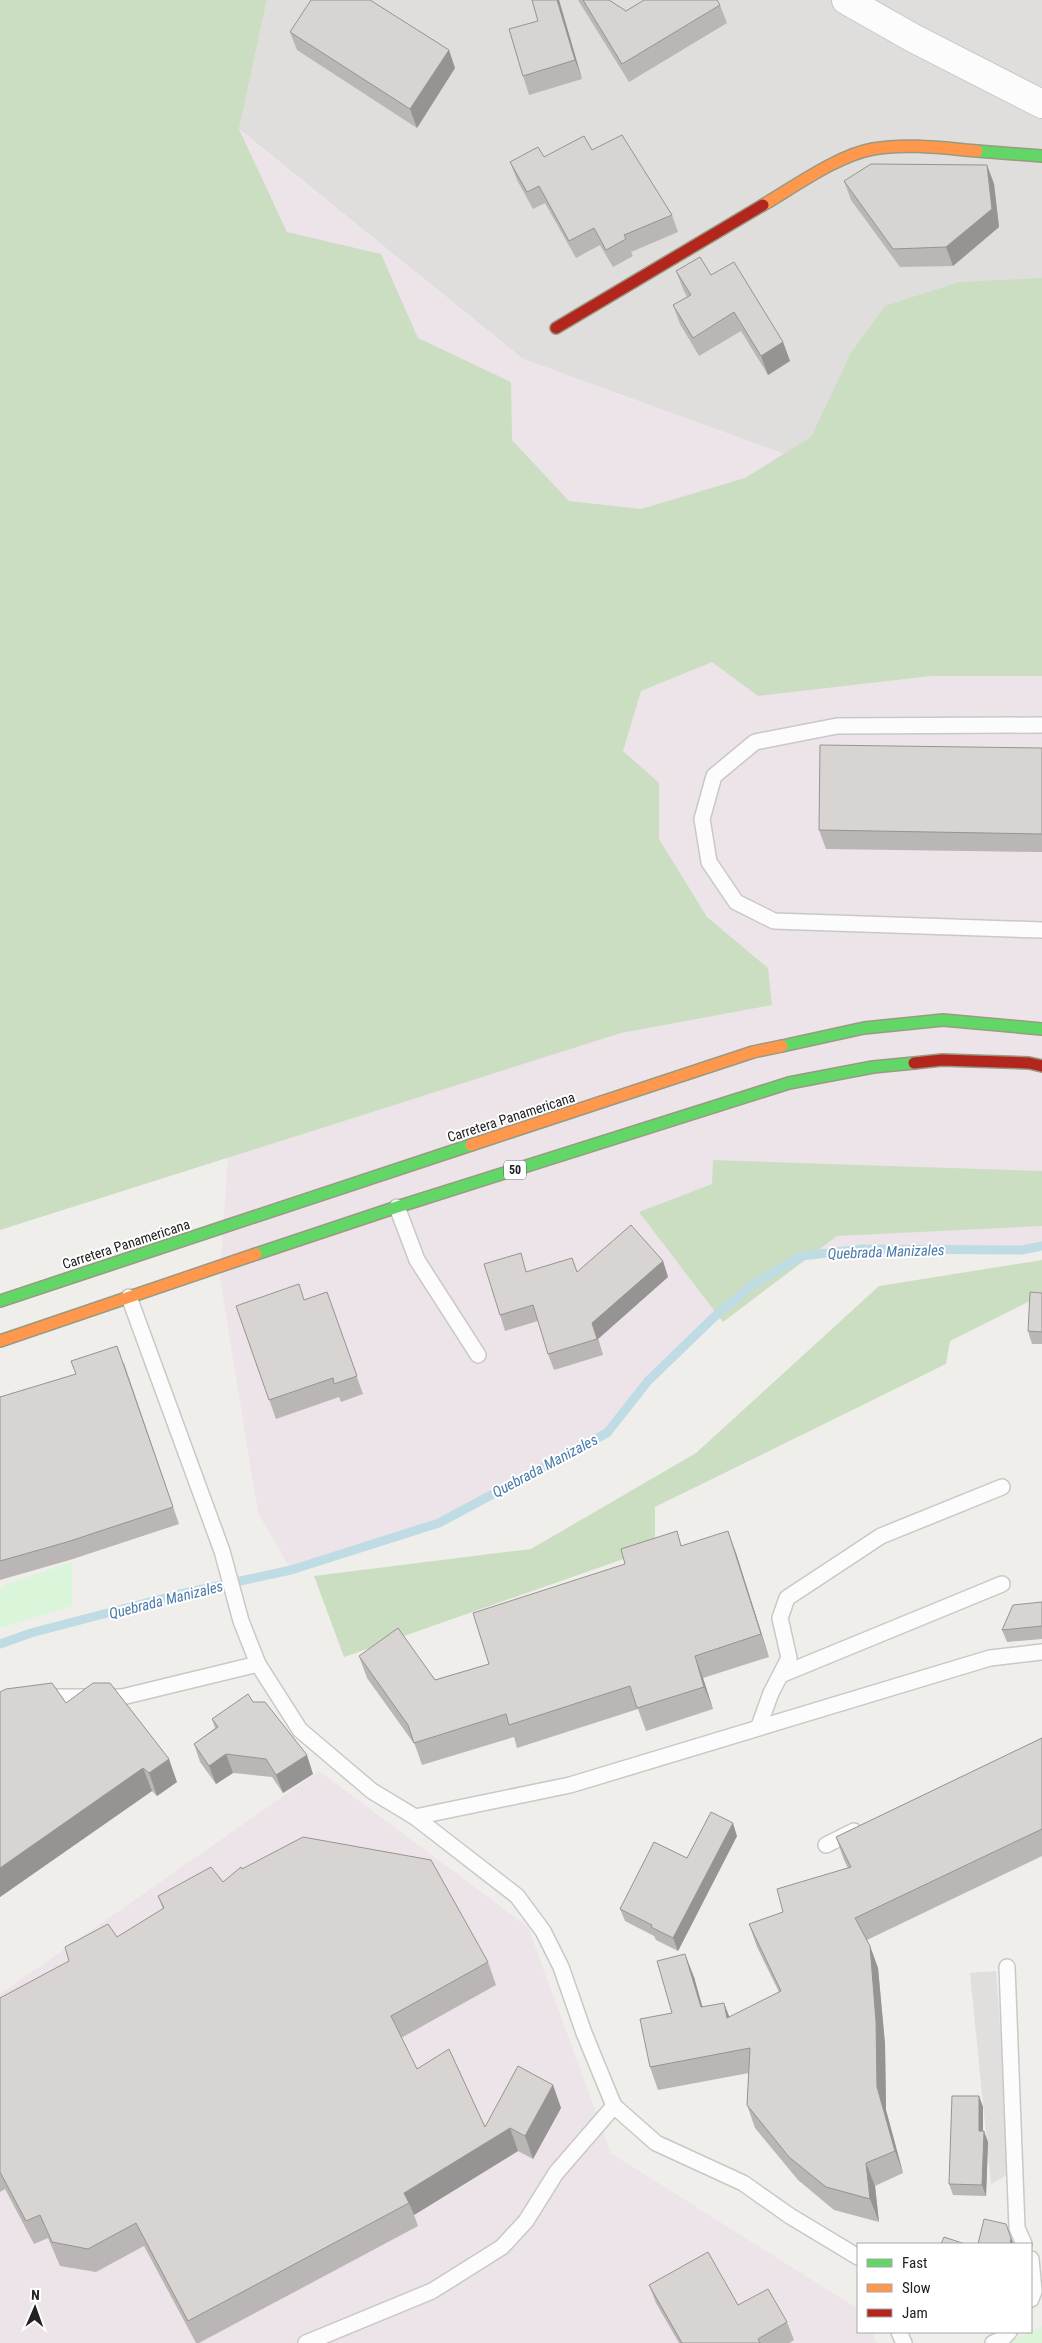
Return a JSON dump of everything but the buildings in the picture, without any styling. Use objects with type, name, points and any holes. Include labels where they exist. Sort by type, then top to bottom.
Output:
[{"type":"main road","points":[[556,328],[832,164],[872,148],[924,147],[1042,156]]},
{"type":"main road","name":"Carretera Panamericana","points":[[0,1301],[753,1052],[864,1028],[943,1020],[1042,1030]]},
{"type":"main road","name":"50","points":[[0,1341],[396,1207],[788,1083],[873,1067],[942,1060],[1029,1063],[1042,1066]]},
{"type":"street","points":[[846,0],[913,38],[1042,104]]},
{"type":"lane","points":[[1042,726],[837,726],[755,742],[714,776],[702,819],[709,862],[736,902],[774,920],[1042,930]]},
{"type":"lane","points":[[396,1207],[417,1260],[478,1355]]},
{"type":"lane","points":[[130,1297],[222,1551],[241,1621],[258,1664],[300,1730],[372,1791],[415,1817],[516,1896],[543,1931],[562,1967],[584,2033],[614,2106],[656,2143],[742,2182],[790,2216],[857,2256]]},
{"type":"lane","points":[[759,1726],[770,1692],[782,1674],[789,1658],[780,1618],[787,1598],[881,1536],[1002,1487]]},
{"type":"lane","points":[[782,1674],[1002,1584]]},
{"type":"lane","points":[[415,1817],[570,1785],[759,1726],[990,1658],[1042,1652]]},
{"type":"lane","points":[[26,1700],[42,1697],[122,1697],[258,1664]]},
{"type":"lane","points":[[826,1845],[871,1823]]},
{"type":"lane","points":[[1007,1967],[1017,2228],[1024,2243]]},
{"type":"lane","points":[[306,2343],[432,2291],[502,2247],[526,2221],[556,2173],[614,2106]]},
{"type":"lane","points":[[1032,2266],[1036,2294]]},
{"type":"lane","points":[[993,2343],[1002,2339],[1008,2333]]},
{"type":"shaded area","points":[[267,0],[1042,0],[1042,548],[523,359],[239,129]]},
{"type":"shaded area","points":[[238,129],[523,359],[1042,548],[1042,1246],[1021,1250],[862,1249],[802,1256],[752,1285],[712,1319],[648,1381],[607,1433],[439,1523],[291,1570],[258,1513],[220,1279],[287,233]]},
{"type":"shaded area","points":[[319,1771],[528,1927],[611,2153],[857,2308],[857,2333],[872,2333],[877,2343],[0,2343],[0,1994]]},
{"type":"shaded area","points":[[996,1971],[1011,2173],[991,2184],[970,1973]]},
{"type":"green space","points":[[0,0],[267,0],[239,129],[287,232],[381,254],[418,338],[511,382],[512,440],[569,501],[641,509],[745,478],[811,437],[851,353],[885,306],[959,282],[1042,278],[1042,676],[931,676],[758,696],[712,662],[641,691],[623,751],[659,783],[659,839],[707,917],[768,968],[772,1005],[621,1033],[0,1230]]},
{"type":"green space","points":[[713,1160],[1042,1171],[1042,1226],[837,1236],[723,1322],[639,1212],[712,1184]]},
{"type":"green space","points":[[1042,1260],[1042,1295],[950,1341],[946,1364],[655,1507],[655,1548],[344,1657],[314,1576],[531,1549],[696,1453],[879,1286]]},
{"type":"green space","points":[[72,1562],[72,1606],[0,1628],[0,1588]]},
{"type":"green space","points":[[1042,2326],[1042,2343],[1007,2343],[1028,2333],[1032,2333],[1032,2331]]},
{"type":"waterway","name":"Quebrada Manizales","points":[[0,1644],[31,1633],[180,1594],[291,1570],[439,1523],[607,1433],[648,1381],[712,1319],[752,1285],[802,1256],[862,1249],[1022,1250],[1042,1246]]},
{"type":"traffic: fast","points":[[977,151],[1042,156]]},
{"type":"traffic: fast","points":[[782,1046],[864,1028],[943,1020],[1042,1029]]},
{"type":"traffic: fast","points":[[256,1254],[397,1207],[789,1083],[873,1067],[914,1063]]},
{"type":"traffic: fast","points":[[0,1301],[471,1145]]},
{"type":"traffic: slow","points":[[763,205],[816,172],[859,152],[898,146],[977,151]]},
{"type":"traffic: slow","points":[[471,1145],[753,1052],[782,1046]]},
{"type":"traffic: slow","points":[[0,1341],[256,1254]]},
{"type":"traffic: jam","points":[[556,328],[763,205]]},
{"type":"traffic: jam","points":[[914,1063],[942,1060],[1029,1063],[1042,1066]]}]
